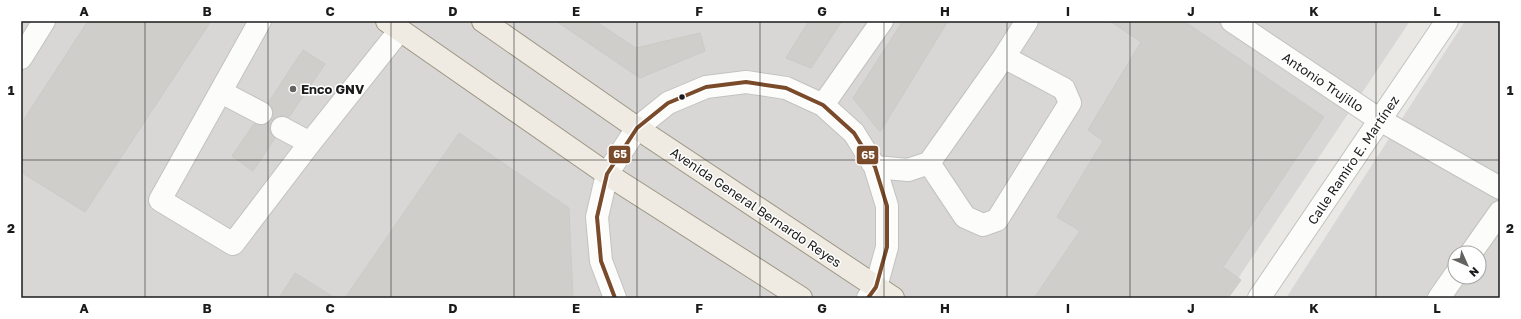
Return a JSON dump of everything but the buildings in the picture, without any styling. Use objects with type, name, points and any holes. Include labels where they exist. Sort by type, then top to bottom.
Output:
[{"type":"main road","name":"Avenida General Bernardo Reyes","points":[[483,21],[636,128],[879,294]]},
{"type":"main road","points":[[394,26],[608,174],[802,298]]},
{"type":"street","points":[[21,58],[44,21]]},
{"type":"street","points":[[260,21],[160,200],[233,244],[310,143],[394,26]]},
{"type":"street","points":[[823,106],[882,21]]},
{"type":"street","points":[[875,167],[908,170],[929,163],[1004,57],[1027,21]]},
{"type":"street","name":"Antonio Trujillo","points":[[1232,21],[1380,120],[1500,188]]},
{"type":"street","name":"Calle Ramiro E. Martínez","points":[[1258,298],[1447,21]]},
{"type":"street","points":[[929,163],[965,217],[983,225],[997,220],[1070,103],[1064,89],[1004,57]]},
{"type":"street","name":"Avenida General Bernardo Reyes","points":[[615,298],[600,261],[597,217],[608,174],[636,128],[668,103],[706,87],[746,82],[786,88],[823,106],[854,133],[875,167],[887,206],[887,247],[879,294]]},
{"type":"street","points":[[221,92],[261,113]]},
{"type":"street","points":[[282,128],[310,143]]},
{"type":"street","points":[[1477,245],[1500,212]]},
{"type":"street","points":[[1439,298],[1448,285]]},
{"type":"shaded area","points":[[21,21],[1410,21],[1225,298],[21,298]]},
{"type":"shaded area","points":[[1465,21],[1500,21],[1500,298],[1286,298]]},
{"type":"transit line","name":"65","points":[[615,298],[601,261],[597,217],[607,174],[637,128],[668,103],[706,87],[746,82],[786,88],[823,105],[854,133],[875,167],[887,206],[887,247],[876,287],[868,298]]},
{"type":"place","name":"Enco GNV","points":[[293,89]]}]
